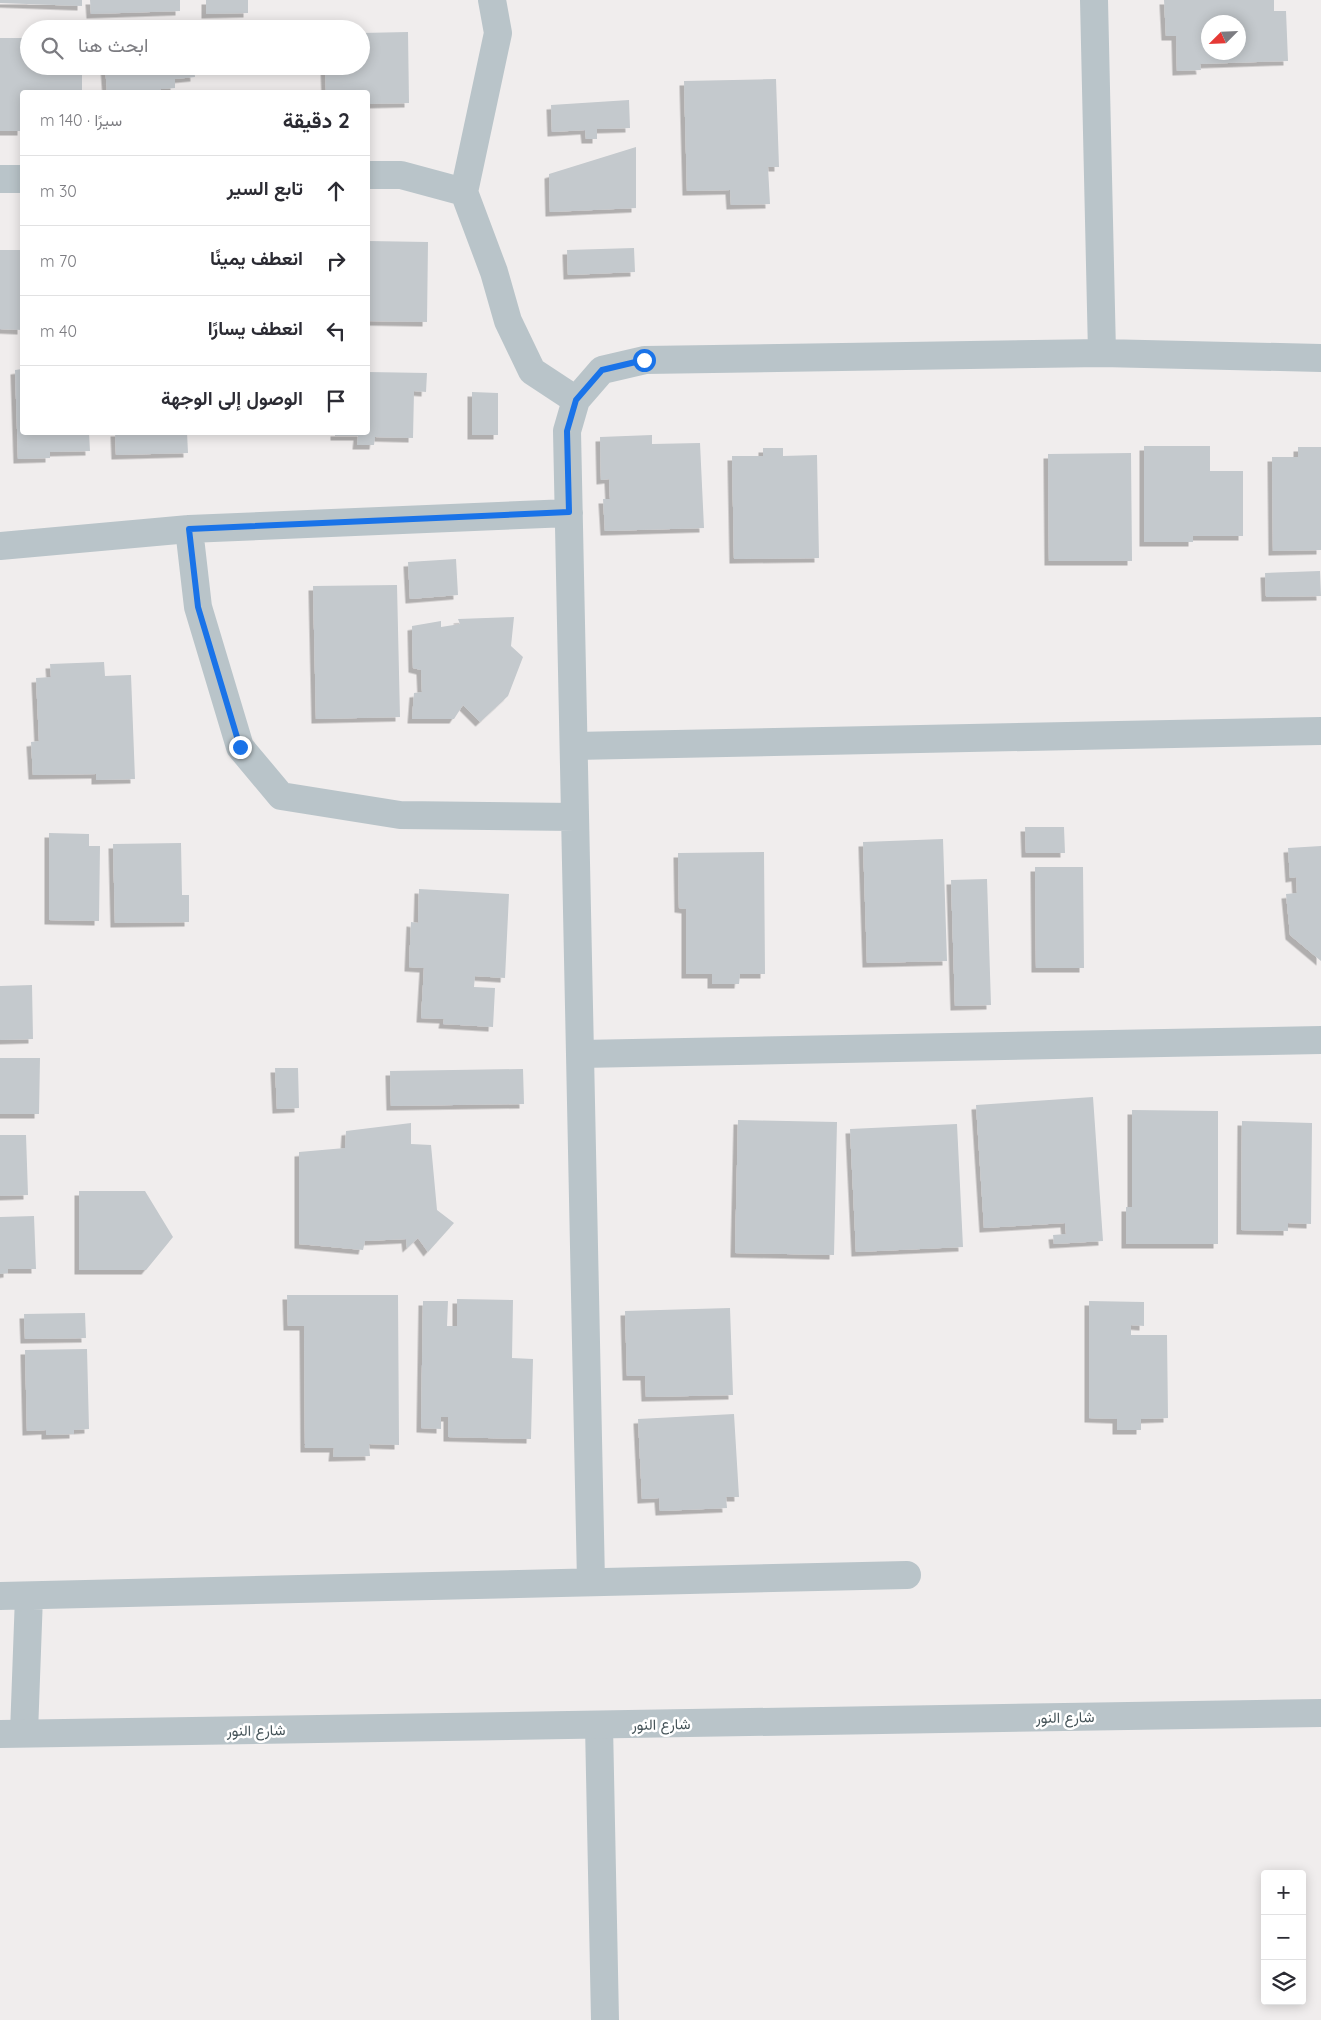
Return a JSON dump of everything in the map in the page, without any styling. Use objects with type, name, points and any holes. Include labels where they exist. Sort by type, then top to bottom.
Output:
[{"type":"street","points":[[492,0],[498,32],[464,192],[494,272],[508,321],[532,371],[576,400]]},
{"type":"street","points":[[1094,0],[1102,353]]},
{"type":"street","points":[[370,176],[400,175],[464,192]]},
{"type":"street","points":[[0,179],[20,179]]},
{"type":"street","points":[[591,1582],[567,431],[576,400],[602,370],[644,360],[1102,353],[1321,358]]},
{"type":"street","points":[[0,546],[189,529],[569,512]]},
{"type":"street","points":[[189,529],[198,607],[240,747],[280,796],[400,815],[575,818]]},
{"type":"street","points":[[574,746],[1321,732]]},
{"type":"street","points":[[580,1054],[1321,1040]]},
{"type":"street","points":[[0,1596],[907,1574]]},
{"type":"street","points":[[12,1734],[29,1596]]},
{"type":"street","name":"شارع النور","points":[[12,1734],[1321,1713]]},
{"type":"street","points":[[600,1725],[605,2020]]},
{"type":"building","points":[[0,0],[82,0],[82,6],[0,3]]},
{"type":"building","points":[[90,0],[180,0],[180,11],[91,14]]},
{"type":"building","points":[[206,0],[248,0],[248,13],[206,14]]},
{"type":"building","points":[[1164,0],[1274,0],[1274,11],[1286,11],[1288,61],[1200,64],[1201,70],[1177,71],[1176,36],[1166,36]]},
{"type":"building","points":[[408,32],[409,103],[370,104],[370,90],[326,90],[325,75],[370,75],[370,33]]},
{"type":"building","points":[[0,38],[20,38],[20,75],[82,75],[82,90],[20,90],[20,131],[0,131]]},
{"type":"building","points":[[106,75],[195,75],[195,77],[175,79],[175,88],[161,90],[107,90]]},
{"type":"building","points":[[776,79],[779,167],[768,167],[770,204],[731,205],[730,190],[687,191],[684,81]]},
{"type":"building","points":[[629,100],[630,128],[597,129],[597,139],[586,139],[585,130],[552,132],[551,105]]},
{"type":"building","points":[[636,147],[636,208],[550,212],[549,174]]},
{"type":"building","points":[[370,241],[428,242],[427,322],[370,321]]},
{"type":"building","points":[[634,248],[635,272],[568,275],[567,250]]},
{"type":"building","points":[[0,250],[20,250],[20,330],[0,329]]},
{"type":"building","points":[[20,369],[20,435],[89,435],[90,451],[50,452],[50,458],[18,459],[15,370]]},
{"type":"building","points":[[370,372],[427,373],[426,392],[414,391],[413,438],[375,437],[374,445],[357,445],[358,436],[335,436],[370,435]]},
{"type":"building","points":[[472,392],[498,393],[498,435],[472,435]]},
{"type":"building","points":[[115,435],[187,435],[188,453],[116,455]]},
{"type":"building","points":[[652,435],[652,444],[700,443],[704,528],[605,531],[603,499],[610,499],[609,479],[601,480],[600,437]]},
{"type":"building","points":[[1144,446],[1210,446],[1210,471],[1243,471],[1243,536],[1193,536],[1193,542],[1144,542]]},
{"type":"building","points":[[1298,447],[1321,447],[1321,550],[1273,551],[1272,457],[1298,457]]},
{"type":"building","points":[[763,448],[783,448],[783,456],[817,455],[819,558],[734,559],[732,456],[763,456]]},
{"type":"building","points":[[1131,453],[1132,561],[1049,561],[1048,454]]},
{"type":"building","points":[[456,559],[458,595],[410,599],[408,562]]},
{"type":"building","points":[[1320,571],[1321,596],[1266,597],[1265,573]]},
{"type":"building","points":[[397,585],[400,717],[316,719],[313,586]]},
{"type":"building","points":[[514,617],[511,646],[523,657],[508,696],[480,722],[463,705],[454,719],[412,719],[414,693],[422,692],[421,670],[413,668],[412,626],[441,621],[441,627],[460,624],[458,619]]},
{"type":"building","points":[[104,662],[105,676],[131,675],[135,779],[96,780],[96,774],[33,775],[31,742],[39,741],[36,678],[51,677],[50,664]]},
{"type":"building","points":[[1025,827],[1064,827],[1065,853],[1026,853]]},
{"type":"building","points":[[49,833],[89,834],[89,846],[100,846],[99,921],[49,920]]},
{"type":"building","points":[[943,839],[947,961],[867,963],[863,842]]},
{"type":"building","points":[[181,843],[182,895],[189,895],[189,922],[115,923],[113,844]]},
{"type":"building","points":[[1321,846],[1321,961],[1290,935],[1286,894],[1297,893],[1296,877],[1290,878],[1288,848]]},
{"type":"building","points":[[764,852],[765,974],[740,974],[739,984],[712,984],[712,974],[686,974],[686,909],[679,908],[678,853]]},
{"type":"building","points":[[1035,867],[1083,867],[1084,968],[1036,968]]},
{"type":"building","points":[[987,879],[991,1005],[955,1006],[951,880]]},
{"type":"building","points":[[419,889],[509,894],[505,978],[475,976],[474,987],[495,988],[493,1027],[443,1024],[444,1019],[421,1018],[424,968],[409,967],[411,922],[418,923]]},
{"type":"building","points":[[32,985],[33,1039],[0,1040],[0,986]]},
{"type":"building","points":[[0,1058],[40,1058],[39,1114],[0,1114]]},
{"type":"building","points":[[275,1068],[298,1068],[299,1108],[277,1109]]},
{"type":"building","points":[[523,1069],[524,1104],[391,1106],[390,1071]]},
{"type":"building","points":[[1093,1097],[1103,1241],[1054,1244],[1053,1235],[1066,1234],[1065,1223],[984,1228],[976,1105]]},
{"type":"building","points":[[1132,1110],[1218,1111],[1218,1244],[1126,1244],[1126,1207],[1132,1207]]},
{"type":"building","points":[[738,1120],[837,1122],[834,1255],[735,1253]]},
{"type":"building","points":[[1242,1121],[1312,1123],[1311,1224],[1288,1223],[1288,1231],[1241,1230]]},
{"type":"building","points":[[411,1123],[411,1144],[431,1145],[437,1210],[454,1223],[428,1252],[418,1238],[407,1248],[406,1239],[365,1241],[363,1250],[299,1244],[299,1152],[345,1148],[346,1131]]},
{"type":"building","points":[[957,1124],[963,1247],[856,1252],[850,1129]]},
{"type":"building","points":[[0,1135],[26,1135],[28,1195],[0,1196]]},
{"type":"building","points":[[79,1191],[145,1191],[173,1237],[146,1270],[79,1270]]},
{"type":"building","points":[[34,1216],[36,1269],[8,1269],[8,1273],[0,1274],[0,1217]]},
{"type":"building","points":[[287,1295],[398,1295],[399,1445],[369,1444],[370,1456],[333,1457],[334,1448],[305,1448],[304,1326],[288,1326]]},
{"type":"building","points":[[457,1299],[513,1300],[512,1358],[533,1359],[531,1439],[448,1437],[448,1417],[441,1417],[441,1429],[421,1428],[423,1301],[448,1301],[447,1326],[457,1326]]},
{"type":"building","points":[[1089,1301],[1144,1302],[1144,1326],[1131,1325],[1131,1335],[1167,1335],[1168,1418],[1141,1419],[1141,1430],[1117,1430],[1117,1419],[1089,1418]]},
{"type":"building","points":[[730,1308],[733,1395],[646,1397],[645,1376],[627,1376],[625,1311]]},
{"type":"building","points":[[85,1313],[86,1338],[25,1339],[24,1314]]},
{"type":"building","points":[[87,1349],[89,1429],[74,1430],[74,1434],[46,1435],[46,1430],[27,1431],[25,1350]]},
{"type":"building","points":[[734,1414],[739,1497],[726,1497],[727,1508],[660,1511],[659,1498],[642,1499],[638,1419]]},
{"type":"route","points":[[240,747],[198,607],[189,529],[569,512],[567,431],[576,400],[602,370],[644,360]]}]
